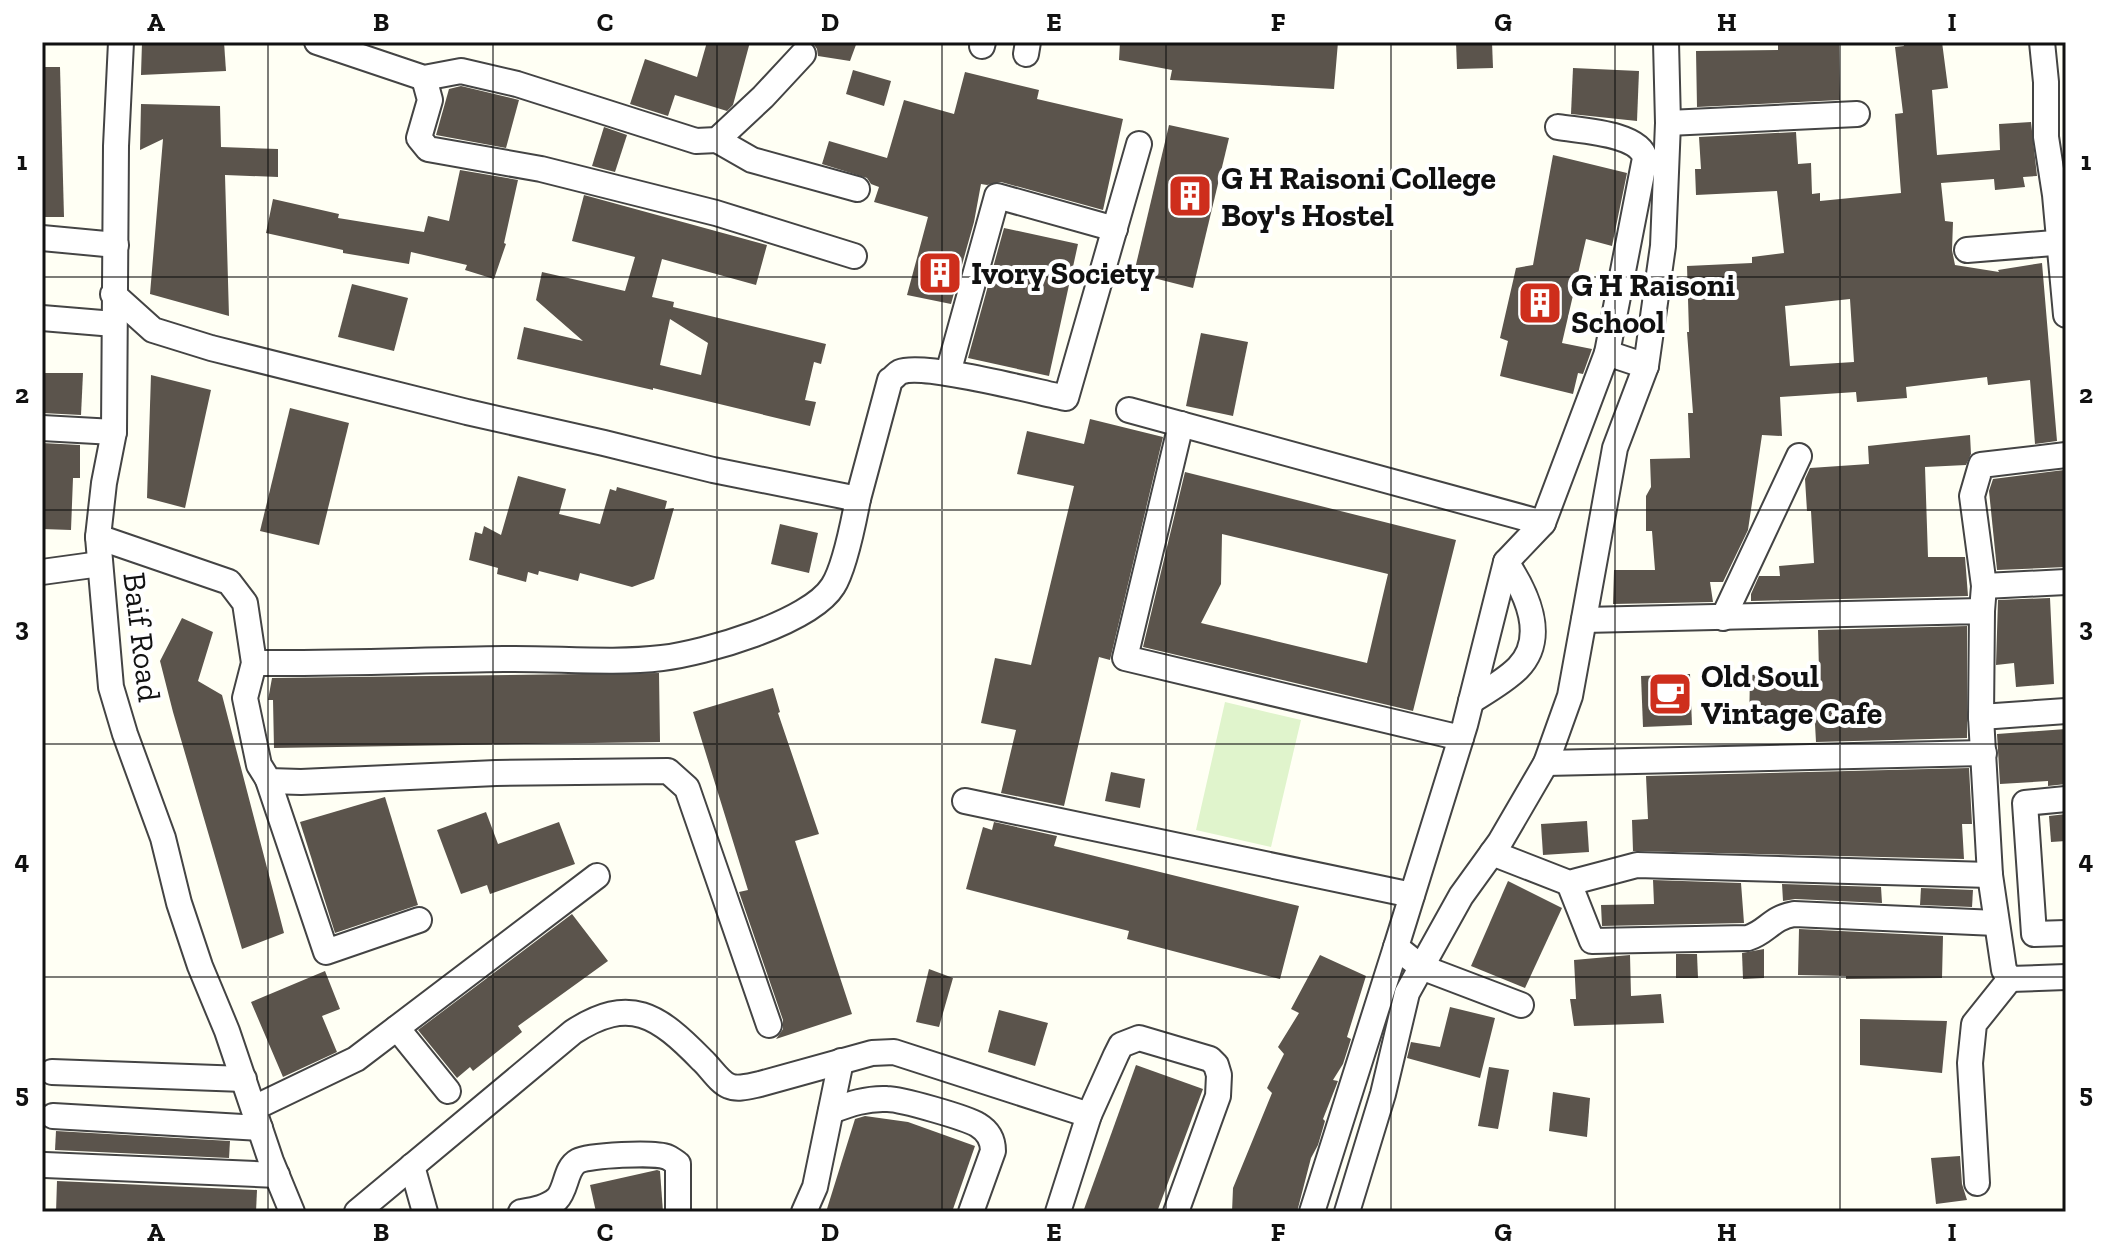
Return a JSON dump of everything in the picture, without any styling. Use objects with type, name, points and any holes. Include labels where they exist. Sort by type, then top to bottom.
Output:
[{"type":"street","name":"Baif Road","points":[[121,42],[113,294],[114,432],[98,537],[111,687],[163,838],[179,903],[200,966],[292,1212]]},
{"type":"street","points":[[317,42],[424,78],[461,71],[517,84],[696,141],[717,140],[752,160],[857,189]]},
{"type":"street","points":[[1347,1212],[1383,1094],[1407,993],[1461,896],[1492,853],[1546,763],[1570,696],[1615,448],[1646,366],[1663,246],[1668,123],[1666,42]]},
{"type":"street","points":[[2042,42],[2046,137],[2063,243],[2066,315]]},
{"type":"street","points":[[717,140],[803,54]]},
{"type":"street","points":[[424,78],[430,100],[419,138],[428,149],[541,169],[716,213],[854,256]]},
{"type":"street","points":[[1668,123],[1857,114]]},
{"type":"street","points":[[1312,1212],[1461,738],[1506,562],[1543,523],[1607,353],[1645,158],[1643,149],[1632,140],[1558,127]]},
{"type":"street","points":[[254,663],[372,664],[662,658],[768,629],[806,612],[833,586],[850,534],[890,380],[900,372],[912,370],[948,373],[1066,398],[1139,144]]},
{"type":"street","points":[[948,373],[997,196],[1115,229]]},
{"type":"street","points":[[42,238],[116,245]]},
{"type":"street","points":[[1967,250],[2063,243]]},
{"type":"street","points":[[113,294],[153,330],[211,348],[713,470],[858,499]]},
{"type":"street","points":[[42,318],[114,324]]},
{"type":"street","points":[[1607,353],[1646,366]]},
{"type":"street","points":[[1129,410],[1543,523]]},
{"type":"street","points":[[1181,424],[1125,658],[1461,738]]},
{"type":"street","points":[[42,428],[114,432]]},
{"type":"street","points":[[2010,979],[2004,970],[1990,875],[1981,717],[1984,586],[1972,496],[1981,465],[2066,455]]},
{"type":"street","points":[[1723,618],[1799,456]]},
{"type":"street","points":[[98,537],[229,582],[245,603],[254,663],[245,698],[259,765],[268,780],[326,952],[419,920]]},
{"type":"street","points":[[1471,701],[1520,666],[1533,638],[1523,587],[1506,562]]},
{"type":"street","points":[[42,572],[100,564]]},
{"type":"street","points":[[1984,586],[2066,582]]},
{"type":"street","points":[[1584,620],[1982,611]]},
{"type":"street","points":[[1981,717],[2066,711]]},
{"type":"street","points":[[1546,763],[1984,753]]},
{"type":"street","points":[[268,780],[301,782],[496,773],[668,771],[687,788],[769,1025]]},
{"type":"street","points":[[2066,799],[2025,803],[2034,934],[2066,933]]},
{"type":"street","points":[[965,801],[1412,895]]},
{"type":"street","points":[[1492,853],[1569,883],[1637,865],[1990,875]]},
{"type":"street","points":[[53,1116],[257,1118],[356,1059],[597,876]]},
{"type":"street","points":[[1569,883],[1592,941],[1748,938],[1759,934],[1772,921],[1794,914],[1996,923]]},
{"type":"street","points":[[1396,947],[1421,967],[1521,1005]]},
{"type":"street","points":[[1977,1183],[1970,1063],[1974,1024],[2010,979],[2066,977]]},
{"type":"street","points":[[357,1212],[573,1032],[594,1018],[619,1011],[644,1014],[665,1027],[689,1046],[728,1086],[741,1088],[872,1053],[894,1052],[1089,1115]]},
{"type":"street","points":[[397,1028],[448,1091]]},
{"type":"street","points":[[1058,1212],[1089,1115],[1121,1045],[1139,1038],[1210,1059],[1216,1065],[1220,1084],[1218,1096],[1176,1212]]},
{"type":"street","points":[[804,1212],[815,1187],[841,1061]]},
{"type":"street","points":[[52,1072],[244,1079]]},
{"type":"street","points":[[831,1111],[860,1101],[889,1099],[975,1123],[987,1132],[993,1143],[993,1151],[971,1212]]},
{"type":"street","points":[[521,1212],[554,1202],[577,1161],[654,1155],[667,1157],[678,1164],[678,1212]]},
{"type":"street","points":[[45,1165],[277,1175]]},
{"type":"street","points":[[412,1166],[425,1212]]},
{"type":"green space","points":[[1225,702],[1301,720],[1271,847],[1196,830]]},
{"type":"building","points":[[142,42],[224,42],[226,71],[141,75]]},
{"type":"building","points":[[707,42],[750,42],[733,105],[727,111],[675,95],[668,116],[630,104],[645,59],[697,77]]},
{"type":"building","points":[[812,42],[857,42],[850,61],[818,56]]},
{"type":"building","points":[[1120,42],[1338,42],[1334,89],[1170,80],[1172,70],[1119,60]]},
{"type":"building","points":[[1456,42],[1492,42],[1493,68],[1457,69]]},
{"type":"building","points":[[1778,42],[1839,42],[1840,100],[1697,107],[1696,51],[1778,50]]},
{"type":"building","points":[[1903,42],[1942,42],[1948,88],[1932,90],[1937,155],[2000,150],[1999,124],[2031,122],[2037,176],[2023,177],[2025,187],[1995,190],[1994,179],[1941,183],[1945,221],[1953,222],[1955,265],[1999,272],[2042,263],[2057,441],[2035,444],[2030,380],[1988,385],[1987,377],[1906,387],[1907,398],[1857,402],[1856,392],[1780,397],[1782,436],[1762,435],[1748,530],[1723,582],[1710,582],[1713,602],[1613,604],[1614,570],[1655,570],[1652,531],[1646,531],[1646,496],[1651,487],[1650,459],[1690,458],[1688,413],[1693,413],[1687,332],[1687,266],[1752,263],[1752,257],[1784,253],[1777,191],[1696,195],[1695,169],[1701,169],[1699,137],[1796,132],[1798,164],[1811,163],[1812,194],[1820,193],[1820,201],[1901,193],[1895,114],[1903,113],[1895,47],[1904,46]],"holes":[[[1850,299],[1854,362],[1790,366],[1785,306]]]},
{"type":"building","points":[[42,67],[60,67],[64,217],[42,217]]},
{"type":"building","points":[[1573,68],[1639,71],[1637,121],[1571,114]]},
{"type":"building","points":[[853,70],[891,81],[884,106],[846,94]]},
{"type":"building","points":[[965,72],[1039,90],[1037,99],[1123,119],[1103,210],[1001,182],[981,184],[974,222],[951,304],[907,295],[928,217],[874,202],[879,187],[867,178],[822,164],[829,141],[887,158],[904,100],[954,114]]},
{"type":"building","points":[[461,86],[519,100],[506,148],[436,135],[449,89]]},
{"type":"building","points":[[141,104],[220,106],[221,147],[278,149],[278,177],[225,175],[229,316],[150,294],[163,139],[140,150]]},
{"type":"building","name":"G H Raisoni College Boy's Hostel","points":[[1169,125],[1229,138],[1193,288],[1134,273]]},
{"type":"building","points":[[604,127],[627,135],[615,172],[592,166]]},
{"type":"building","name":"G H Raisoni School","points":[[1553,155],[1627,173],[1612,246],[1586,239],[1562,343],[1592,349],[1583,374],[1578,373],[1573,394],[1500,376],[1508,341],[1500,338],[1516,268],[1533,265]]},
{"type":"building","points":[[460,170],[518,180],[506,244],[494,279],[465,270],[467,265],[411,252],[409,264],[343,253],[343,250],[266,233],[273,199],[339,214],[338,218],[424,232],[428,216],[449,221]]},
{"type":"building","points":[[584,195],[767,245],[756,285],[662,259],[652,297],[674,302],[673,307],[826,344],[821,364],[814,362],[805,400],[816,402],[810,426],[517,359],[524,327],[583,341],[536,300],[542,272],[625,291],[635,257],[572,241]],"holes":[[[670,319],[708,343],[701,375],[660,365]]]},
{"type":"building","points":[[1004,228],[1078,244],[1049,376],[968,358]]},
{"type":"building","points":[[352,284],[408,298],[394,351],[338,337]]},
{"type":"building","points":[[1201,333],[1248,342],[1233,416],[1186,406]]},
{"type":"building","points":[[42,373],[83,373],[81,415],[42,413]]},
{"type":"building","points":[[151,375],[211,390],[185,508],[147,498]]},
{"type":"building","points":[[290,408],[349,423],[319,545],[260,531]]},
{"type":"building","points":[[1090,419],[1163,437],[1110,660],[1099,657],[1064,806],[1001,793],[1016,730],[981,723],[995,658],[1031,665],[1074,486],[1017,474],[1027,431],[1084,444]]},
{"type":"building","points":[[1970,435],[1971,454],[1966,465],[1925,467],[1928,557],[1965,557],[1968,596],[1751,601],[1759,576],[1780,576],[1779,566],[1814,563],[1811,511],[1807,511],[1805,479],[1810,468],[1869,464],[1868,446]]},
{"type":"building","points":[[42,443],[80,445],[80,478],[73,478],[71,530],[42,529]]},
{"type":"building","points":[[2064,470],[2066,567],[1997,570],[1989,491],[1993,479]]},
{"type":"building","points":[[1185,472],[1456,540],[1413,711],[1143,647]],"holes":[[[1222,534],[1388,574],[1367,663],[1201,623],[1221,584]]]},
{"type":"building","points":[[518,476],[566,489],[559,514],[600,524],[610,489],[616,491],[617,487],[667,501],[665,509],[674,508],[654,579],[632,587],[580,573],[578,581],[539,571],[538,575],[528,572],[526,582],[497,574],[498,568],[469,560],[475,532],[482,534],[484,526],[501,535]]},
{"type":"building","points":[[780,524],[818,533],[809,573],[771,564]]},
{"type":"building","points":[[2050,598],[2054,684],[2016,687],[2014,663],[1996,665],[1998,600]]},
{"type":"building","points":[[182,618],[213,632],[198,681],[222,695],[284,933],[242,949],[160,661]]},
{"type":"building","points":[[1967,626],[1967,738],[1816,742],[1815,724],[1749,727],[1750,675],[1819,672],[1818,630]]},
{"type":"building","points":[[659,673],[660,742],[274,748],[273,700],[268,700],[272,678]]},
{"type":"building","points":[[1690,674],[1692,725],[1643,727],[1641,676]]},
{"type":"building","points":[[773,688],[778,713],[819,834],[795,841],[852,1014],[776,1039],[783,1029],[783,1020],[739,892],[748,890],[693,712]]},
{"type":"building","points":[[2066,729],[2066,784],[2048,786],[2048,781],[2000,784],[1997,734]]},
{"type":"building","points":[[1969,768],[1972,824],[1962,824],[1964,859],[1633,851],[1632,820],[1648,819],[1646,776]]},
{"type":"building","points":[[1111,772],[1145,779],[1140,808],[1105,801]]},
{"type":"building","points":[[385,797],[418,905],[335,933],[300,822]]},
{"type":"building","points":[[486,812],[498,844],[559,822],[575,864],[490,894],[487,885],[461,894],[437,830]]},
{"type":"building","points":[[2066,814],[2066,841],[2051,842],[2049,816]]},
{"type":"building","points":[[1587,821],[1589,852],[1543,855],[1541,824]]},
{"type":"building","points":[[994,822],[1057,836],[1054,846],[1299,906],[1280,979],[1127,939],[1129,931],[966,889],[983,827],[992,830]]},
{"type":"building","points":[[1653,880],[1741,883],[1744,923],[1602,926],[1601,905],[1654,904]]},
{"type":"building","points":[[1508,881],[1562,908],[1525,988],[1471,966]]},
{"type":"building","points":[[1782,884],[1881,887],[1882,903],[1783,901]]},
{"type":"building","points":[[1921,888],[1973,890],[1972,907],[1920,905]]},
{"type":"building","points":[[572,914],[608,961],[518,1026],[522,1032],[473,1071],[470,1067],[457,1078],[418,1030]]},
{"type":"building","points":[[1799,929],[1943,936],[1942,978],[1846,979],[1846,976],[1798,975]]},
{"type":"building","points":[[1764,949],[1764,978],[1743,979],[1742,953]]},
{"type":"building","points":[[1676,954],[1697,954],[1698,978],[1676,978]]},
{"type":"building","points":[[1320,955],[1366,976],[1347,1037],[1351,1039],[1343,1064],[1333,1080],[1338,1081],[1323,1119],[1325,1121],[1311,1158],[1297,1212],[1232,1212],[1233,1188],[1272,1093],[1267,1088],[1284,1054],[1278,1047],[1299,1013],[1291,1009]]},
{"type":"building","points":[[1630,955],[1631,996],[1661,994],[1664,1023],[1574,1026],[1570,999],[1576,999],[1574,960]]},
{"type":"building","points":[[929,969],[953,978],[939,1027],[916,1022]]},
{"type":"building","points":[[325,971],[340,1009],[322,1016],[337,1052],[283,1077],[251,1002]]},
{"type":"building","points":[[1450,1007],[1495,1018],[1480,1078],[1407,1058],[1411,1042],[1440,1047]]},
{"type":"building","points":[[999,1010],[1048,1023],[1035,1066],[988,1052]]},
{"type":"building","points":[[1860,1019],[1947,1021],[1942,1073],[1860,1065]]},
{"type":"building","points":[[1136,1065],[1203,1089],[1157,1212],[1083,1212]]},
{"type":"building","points":[[1489,1067],[1509,1070],[1498,1129],[1478,1126]]},
{"type":"building","points":[[1553,1092],[1590,1098],[1587,1137],[1549,1131]]},
{"type":"building","points":[[865,1116],[908,1122],[975,1146],[952,1212],[826,1212],[855,1119]]},
{"type":"building","points":[[56,1131],[230,1141],[229,1158],[55,1150]]},
{"type":"building","points":[[1960,1156],[1962,1184],[1967,1200],[1936,1204],[1931,1158]]},
{"type":"building","points":[[660,1171],[663,1212],[596,1212],[590,1185]]},
{"type":"building","points":[[57,1181],[257,1190],[256,1212],[56,1212]]},
{"type":"place","name":"G H Raisoni College Boy's Hostel","points":[[1190,196]]},
{"type":"place","name":"Ivory Society","points":[[940,273]]},
{"type":"place","name":"G H Raisoni School","points":[[1540,303]]},
{"type":"place","name":"Old Soul Vintage Cafe","points":[[1670,694]]}]
